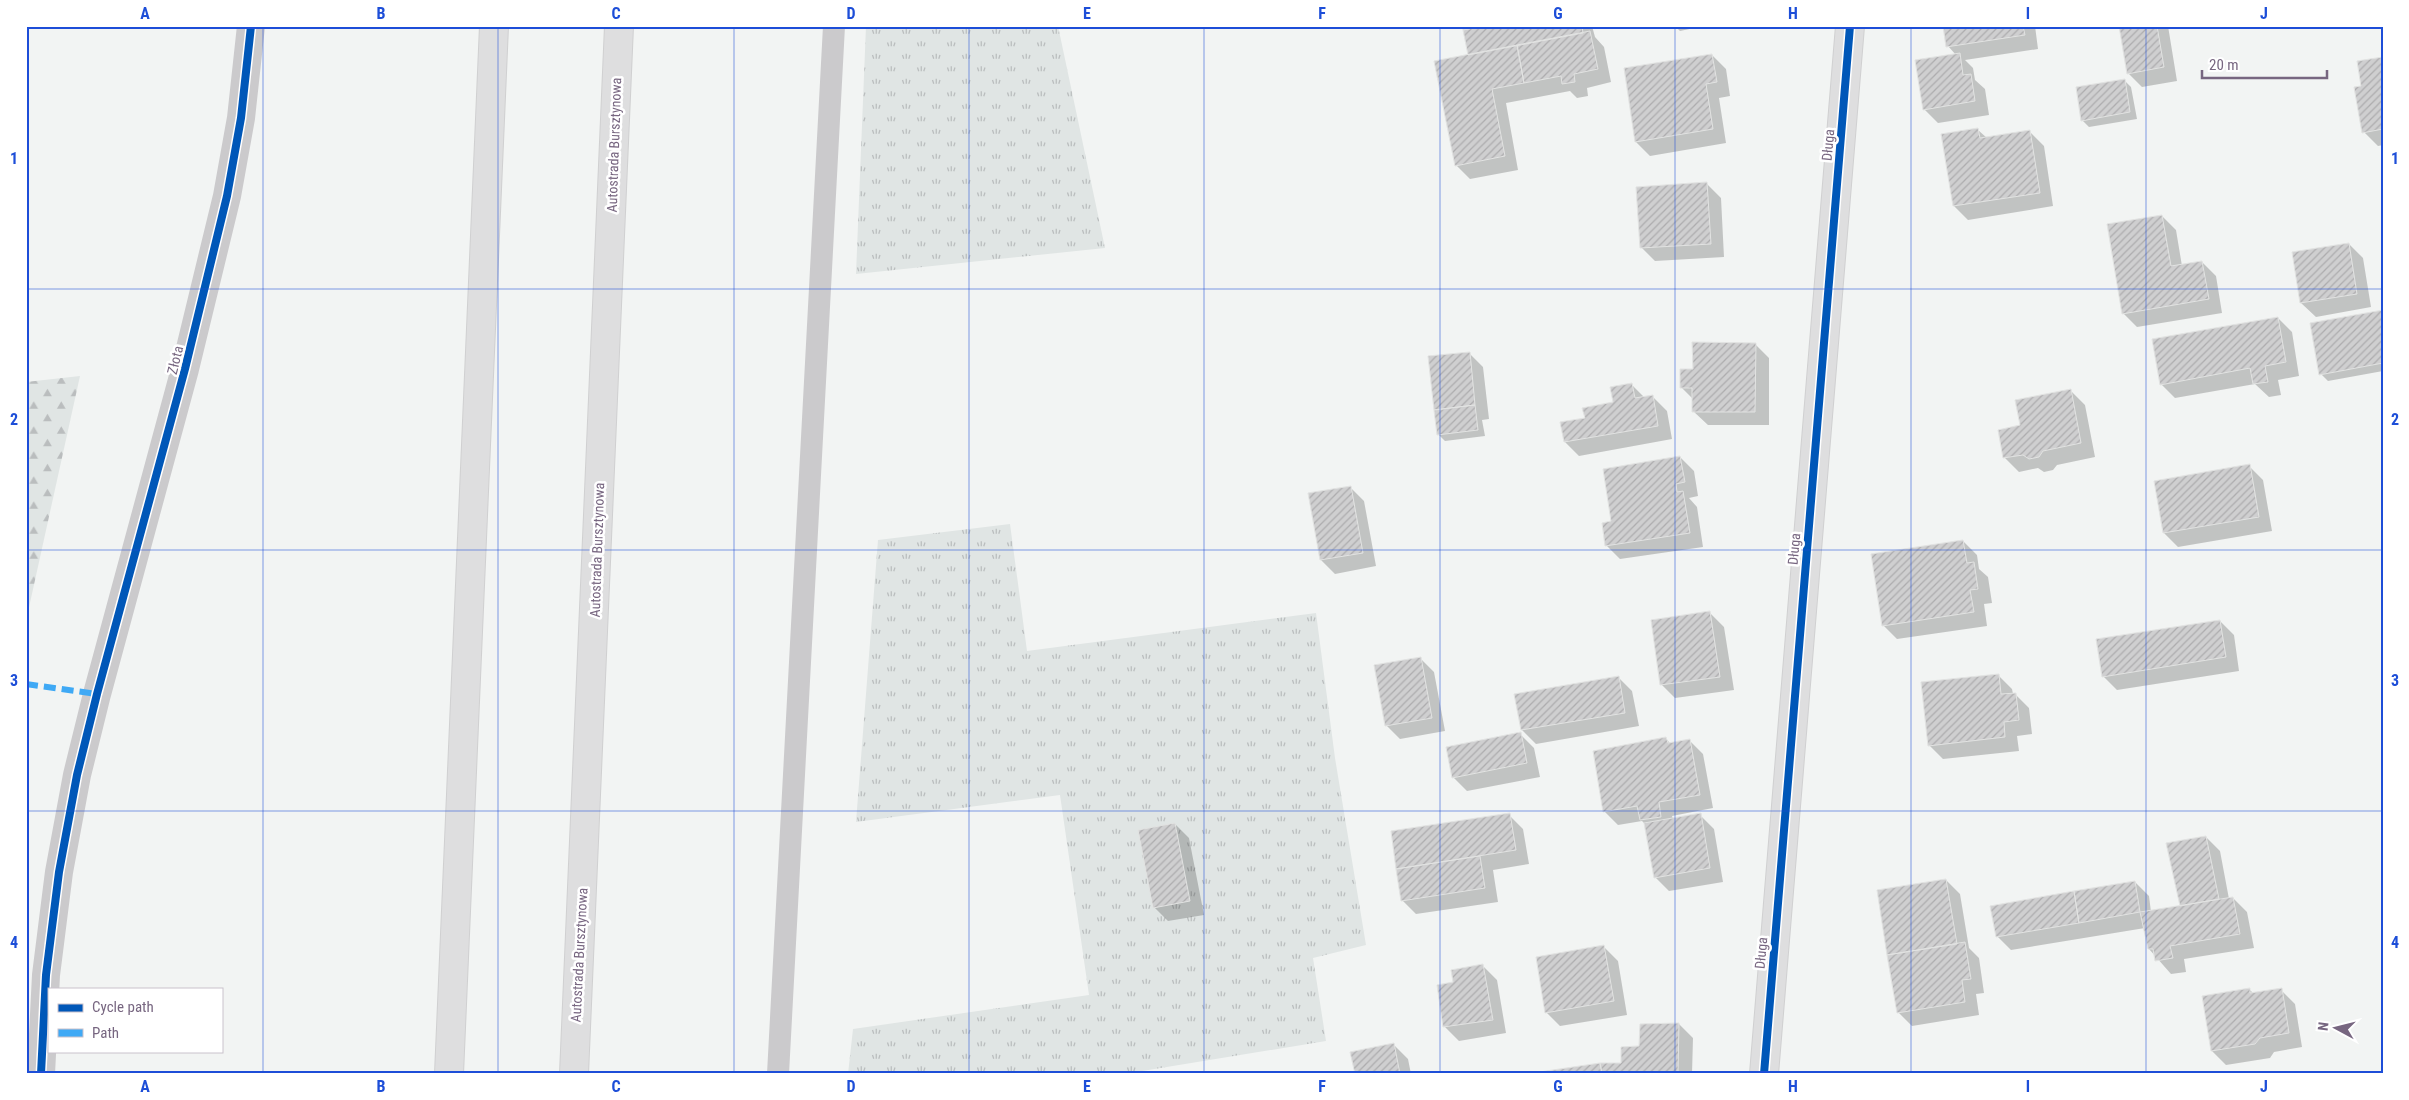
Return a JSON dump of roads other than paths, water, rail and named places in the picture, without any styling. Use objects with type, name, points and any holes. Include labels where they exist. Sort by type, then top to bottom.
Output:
[{"type":"main road","points":[[449,1074],[494,26]]},
{"type":"main road","name":"Autostrada Bursztynowa","points":[[574,1074],[619,26]]},
{"type":"main road","name":"Długa","points":[[1764,1074],[1850,26]]},
{"type":"street","name":"Złota","points":[[41,1074],[46,975],[59,872],[77,775],[185,369],[227,196],[241,118],[252,26]]},
{"type":"lane","points":[[778,1074],[834,26]]}]
